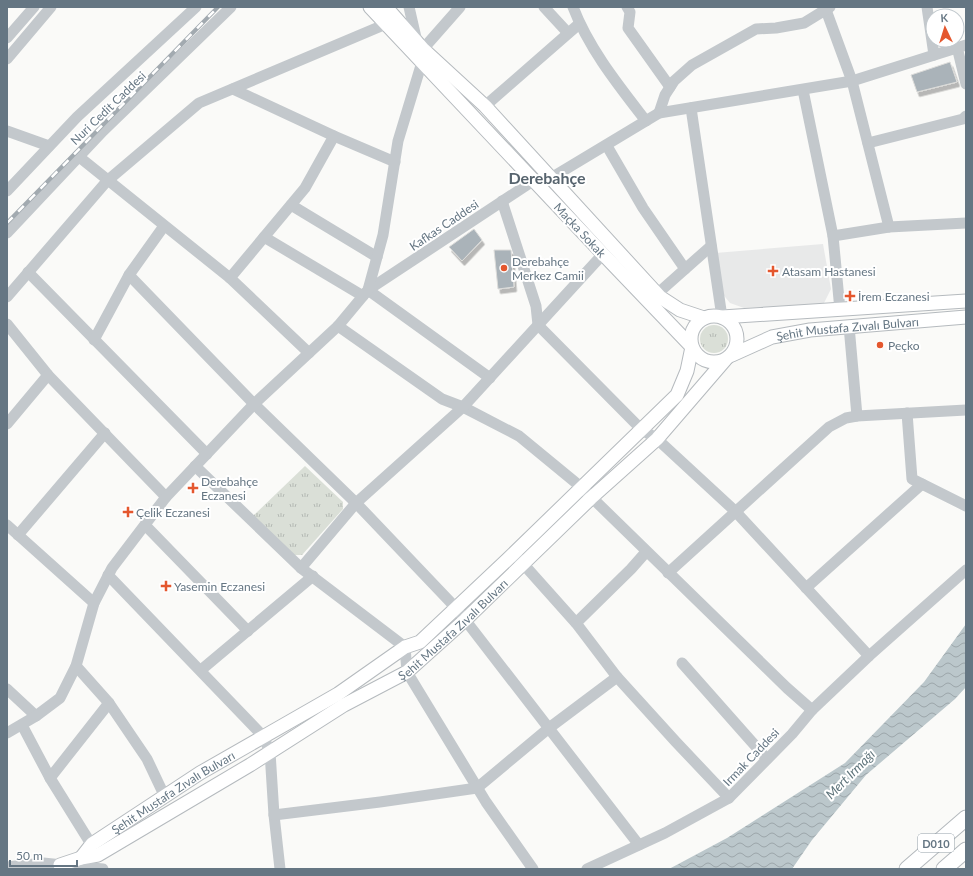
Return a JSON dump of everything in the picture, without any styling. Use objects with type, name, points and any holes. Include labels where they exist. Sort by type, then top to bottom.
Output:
[{"type":"highway","name":"D010","points":[[907,869],[966,818]]},
{"type":"highway","name":"D010","points":[[944,869],[966,850]]},
{"type":"main road","name":"Maçka Sokak","points":[[370,7],[692,347]]},
{"type":"main road","name":"Maçka Sokak","points":[[386,7],[420,45],[485,106],[657,294],[680,310],[704,318]]},
{"type":"main road","name":"Şehit Mustafa Zıvalı Bulvarı","points":[[722,317],[966,301]]},
{"type":"main road","points":[[710,316],[722,317],[729,320],[734,326],[738,341],[736,348],[729,357],[718,362],[706,361],[696,354],[692,347],[692,334],[698,322],[704,318],[710,316]]},
{"type":"main road","name":"Şehit Mustafa Zıvalı Bulvarı","points":[[60,865],[81,858],[270,752],[344,705],[407,672],[465,620],[591,498],[657,439],[729,357],[772,337],[810,330],[966,317]]},
{"type":"main road","name":"Şehit Mustafa Zıvalı Bulvarı","points":[[95,850],[165,797],[200,773],[338,694],[405,647],[420,642],[677,395],[687,371],[692,347]]},
{"type":"street","points":[[7,38],[34,7]]},
{"type":"street","points":[[7,59],[51,7]]},
{"type":"street","points":[[7,191],[77,117],[196,7]]},
{"type":"street","name":"Nuri Cedit Caddesi","points":[[7,233],[78,156],[231,7]]},
{"type":"street","points":[[409,7],[420,45],[460,7]]},
{"type":"street","points":[[544,7],[568,33]]},
{"type":"street","points":[[573,7],[579,24],[611,76],[646,121]]},
{"type":"street","points":[[626,7],[630,12],[628,28],[670,87]]},
{"type":"street","points":[[927,7],[934,55]]},
{"type":"street","points":[[659,113],[665,95],[674,81],[692,65],[756,29],[804,23],[812,12],[828,9],[852,81],[889,227]]},
{"type":"street","points":[[7,296],[107,181],[200,103],[386,24]]},
{"type":"street","points":[[485,106],[579,24]]},
{"type":"street","points":[[551,178],[607,146],[659,113],[852,81],[956,48]]},
{"type":"street","points":[[962,48],[966,84]]},
{"type":"street","points":[[7,733],[36,716],[60,698],[76,666],[94,602],[108,575],[166,497],[254,404],[338,326],[366,293],[383,235],[398,141],[422,62]]},
{"type":"street","points":[[233,89],[334,136],[395,162]]},
{"type":"street","points":[[803,90],[833,236],[840,310]]},
{"type":"street","points":[[691,108],[722,317]]},
{"type":"street","points":[[868,143],[965,119]]},
{"type":"street","points":[[7,132],[48,146]]},
{"type":"street","points":[[230,278],[305,188],[334,136]]},
{"type":"street","points":[[607,146],[643,208],[685,269]]},
{"type":"street","points":[[78,156],[107,181],[230,278],[309,353]]},
{"type":"street","name":"Kafkas Caddesi","points":[[366,293],[534,181]]},
{"type":"street","points":[[502,201],[536,306],[538,325],[641,429],[657,439],[735,511],[869,656]]},
{"type":"street","points":[[291,205],[377,257]]},
{"type":"street","points":[[833,236],[889,227],[966,223]]},
{"type":"street","points":[[94,340],[129,275],[164,226]]},
{"type":"street","points":[[264,237],[366,293],[490,378]]},
{"type":"street","points":[[657,294],[711,246]]},
{"type":"street","points":[[301,568],[356,503],[463,407],[603,254]]},
{"type":"street","points":[[28,272],[207,454]]},
{"type":"street","points":[[129,275],[254,404],[356,503],[456,608],[640,845]]},
{"type":"street","points":[[7,324],[48,375],[166,497]]},
{"type":"street","points":[[338,326],[442,399],[463,407],[519,436],[581,487],[646,552],[787,688],[812,710]]},
{"type":"street","points":[[849,326],[857,416]]},
{"type":"street","points":[[7,424],[48,375]]},
{"type":"street","points":[[668,573],[829,426],[846,418],[857,416],[966,410]]},
{"type":"street","points":[[907,413],[912,479],[966,506]]},
{"type":"street","points":[[18,535],[105,433]]},
{"type":"street","points":[[195,466],[301,568],[405,647],[407,672],[477,788],[533,869]]},
{"type":"street","points":[[806,588],[922,484]]},
{"type":"street","points":[[7,525],[94,602]]},
{"type":"street","points":[[145,525],[248,631]]},
{"type":"street","points":[[576,623],[631,569],[646,552]]},
{"type":"street","points":[[513,553],[524,562],[576,623],[617,676],[729,798]]},
{"type":"street","name":"Irmak Caddesi","points":[[587,869],[665,833],[729,798],[768,759],[812,710],[869,656],[966,570]]},
{"type":"street","points":[[108,575],[263,736],[270,752],[274,815],[280,869]]},
{"type":"street","points":[[201,670],[313,576]]},
{"type":"street","points":[[682,664],[768,759]]},
{"type":"street","points":[[76,666],[109,703],[147,759],[165,797]]},
{"type":"street","points":[[274,815],[477,788],[549,728],[617,676]]},
{"type":"street","points":[[7,689],[36,716]]},
{"type":"street","points":[[50,778],[109,703]]},
{"type":"street","points":[[22,725],[50,778],[95,850]]},
{"type":"street","points":[[7,867],[43,863],[103,869]]},
{"type":"shaded area","name":"Atasam Hastanesi","points":[[823,244],[831,289],[823,305],[744,308],[730,303],[721,292],[715,253]]},
{"type":"green space","points":[[714,325],[724,329],[728,339],[724,349],[714,353],[704,349],[700,339],[704,329]]},
{"type":"green space","points":[[305,466],[343,502],[343,509],[302,555],[293,555],[253,516]]},
{"type":"water","name":"Mert Irmağı","points":[[966,624],[966,687],[955,699],[866,775],[812,840],[792,869],[669,869],[727,838],[845,763],[924,682]]},
{"type":"building","points":[[950,62],[957,82],[917,92],[911,75]]},
{"type":"building","points":[[474,229],[482,240],[462,261],[449,247]]},
{"type":"building","name":"Derebahçe Merkez Camii","points":[[494,250],[511,250],[514,287],[498,289]]},
{"type":"railway","points":[[7,223],[218,7]]},
{"type":"place","name":"Derebahçe Merkez Camii","points":[[504,268]]},
{"type":"place","name":"Atasam Hastanesi","points":[[773,271]]},
{"type":"place","name":"İrem Eczanesi","points":[[850,296]]},
{"type":"place","name":"Peçko","points":[[880,345]]},
{"type":"place","name":"Derebahçe Eczanesi","points":[[193,488]]},
{"type":"place","name":"Çelik Eczanesi","points":[[128,512]]},
{"type":"place","name":"Yasemin Eczanesi","points":[[166,586]]},
{"type":"district","name":"Derebahçe","points":[[547,177]]}]
